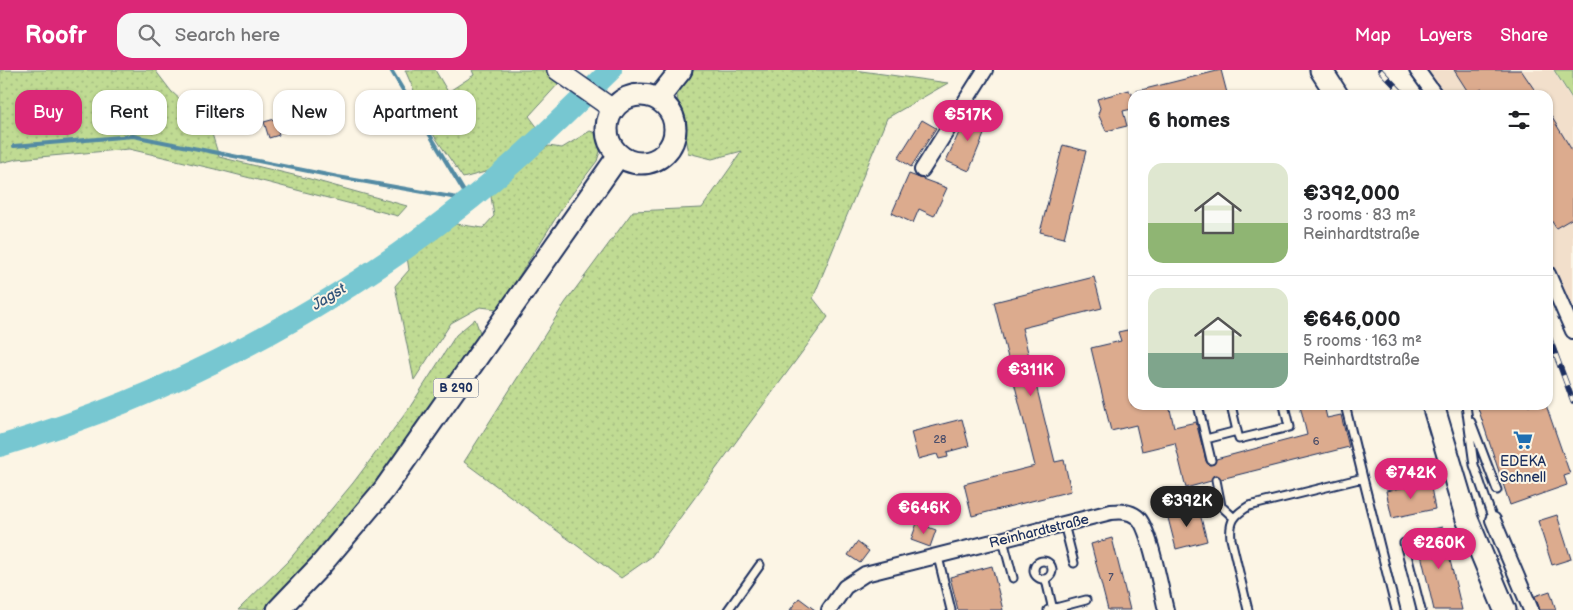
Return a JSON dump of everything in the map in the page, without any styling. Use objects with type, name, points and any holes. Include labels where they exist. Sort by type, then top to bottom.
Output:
[{"type":"main road","points":[[658,99],[681,70]]},
{"type":"main road","points":[[1321,70],[1333,90]]},
{"type":"main road","points":[[563,76],[607,105]]},
{"type":"main road","points":[[649,96],[658,99],[667,106],[673,116],[675,133],[669,149],[661,157],[651,162],[628,161],[619,155],[613,147],[607,128],[607,105],[629,97],[649,96]]},
{"type":"main road","name":"B 290","points":[[278,610],[319,567],[384,490],[619,155]]},
{"type":"main road","points":[[1434,410],[1467,519],[1505,610]]},
{"type":"street","points":[[922,170],[985,70]]},
{"type":"street","points":[[1417,70],[1431,90]]},
{"type":"street","points":[[1553,285],[1573,331]]},
{"type":"street","name":"Reinhardtstraße","points":[[829,610],[845,587],[865,574],[1111,512],[1125,511],[1138,518],[1147,531],[1166,610]]},
{"type":"street","points":[[1493,520],[1531,610]]},
{"type":"lane","points":[[1199,410],[1211,460]]},
{"type":"lane","points":[[1232,410],[1239,439],[1289,427],[1285,410]]},
{"type":"lane","points":[[1346,410],[1396,610]]},
{"type":"lane","points":[[1467,410],[1474,465],[1493,520]]},
{"type":"lane","points":[[1468,415],[1497,490]]},
{"type":"lane","points":[[1206,440],[1237,431]]},
{"type":"lane","points":[[1248,610],[1231,539],[1230,527],[1233,517],[1249,506],[1363,478]]},
{"type":"lane","points":[[1216,480],[1221,506],[1233,517]]},
{"type":"lane","points":[[1064,524],[1074,563]]},
{"type":"lane","points":[[1003,540],[1014,578]]},
{"type":"lane","points":[[1404,543],[1421,610]]},
{"type":"lane","points":[[938,557],[951,610]]},
{"type":"lane","points":[[728,610],[760,565]]},
{"type":"lane","points":[[1046,580],[1051,610],[1086,600]]},
{"type":"shaded area","points":[[1423,70],[1553,70],[1573,102],[1573,325],[1553,275],[1553,90],[1437,90]]},
{"type":"green space","points":[[0,70],[155,70],[177,97],[177,135],[212,135],[219,157],[310,179],[407,206],[398,216],[129,149],[17,159],[0,163]]},
{"type":"green space","points":[[405,70],[435,70],[447,90],[414,90]]},
{"type":"green space","points":[[472,70],[546,70],[559,83],[529,116],[538,128],[489,171],[463,178],[434,135],[476,135],[476,90],[451,90],[474,75]]},
{"type":"green space","points":[[694,70],[854,70],[948,83],[887,118],[813,298],[828,317],[651,557],[621,578],[464,462],[565,303],[633,211],[702,208],[742,151],[712,159],[688,153],[676,91]]},
{"type":"green space","points":[[1554,70],[1573,70],[1573,100]]},
{"type":"green space","points":[[590,131],[605,136],[597,161],[566,202],[498,309],[480,307],[451,323],[414,380],[395,286],[409,270],[406,250],[456,224],[483,228],[494,216],[490,190],[548,146],[562,148]]},
{"type":"green space","points":[[475,319],[481,335],[404,448],[317,556],[263,610],[238,610],[289,560],[353,483],[408,410],[456,335]]},
{"type":"building","points":[[1221,70],[1226,90],[1141,90]]},
{"type":"building","points":[[1454,70],[1521,70],[1535,90],[1482,89],[1467,90]]},
{"type":"building","points":[[1128,90],[1128,110],[1123,111],[1127,126],[1106,131],[1098,114],[1100,108],[1097,99]]},
{"type":"building","points":[[968,113],[989,122],[969,171],[946,161]]},
{"type":"building","points":[[1553,119],[1573,152],[1573,218],[1556,228],[1553,223]]},
{"type":"building","points":[[273,120],[273,135],[279,135],[269,138],[264,122]]},
{"type":"building","points":[[922,120],[936,128],[911,167],[898,158]]},
{"type":"building","points":[[1063,145],[1086,151],[1064,238],[1040,232]]},
{"type":"building","points":[[909,174],[947,188],[934,216],[919,209],[913,223],[892,213]]},
{"type":"building","points":[[1094,277],[1102,308],[1022,328],[1055,462],[1064,460],[1071,491],[972,516],[964,484],[1035,466],[994,302]]},
{"type":"building","points":[[1128,330],[1128,410],[1170,410],[1174,427],[1196,422],[1206,461],[1209,465],[1214,464],[1216,459],[1307,435],[1301,410],[1325,410],[1327,418],[1341,415],[1349,447],[1221,479],[1215,475],[1211,481],[1186,488],[1175,443],[1142,451],[1136,425],[1111,431],[1091,348],[1121,341],[1118,332]]},
{"type":"building","name":"EDEKA Schnell","points":[[1479,410],[1548,410],[1570,474],[1564,476],[1567,485],[1510,505]]},
{"type":"building","points":[[962,419],[969,446],[947,452],[948,457],[939,459],[937,454],[918,459],[911,432]]},
{"type":"building","points":[[1430,482],[1435,509],[1392,518],[1386,491]]},
{"type":"building","points":[[1198,506],[1207,541],[1176,549],[1167,514]]},
{"type":"building","points":[[1557,515],[1571,559],[1552,565],[1538,521]]},
{"type":"building","points":[[917,523],[936,530],[930,547],[911,540]]},
{"type":"building","points":[[1442,527],[1462,610],[1434,610],[1416,533]]},
{"type":"building","points":[[1112,538],[1130,610],[1108,610],[1091,544]]},
{"type":"building","points":[[857,542],[869,551],[860,563],[848,555]]},
{"type":"building","points":[[992,566],[1003,610],[958,610],[950,577]]},
{"type":"building","points":[[1550,591],[1556,610],[1540,610],[1535,596]]},
{"type":"building","points":[[799,598],[815,610],[790,610]]},
{"type":"waterway","points":[[391,70],[469,200]]},
{"type":"waterway","name":"Jagst","points":[[0,446],[63,426],[126,402],[188,375],[248,345],[364,277],[419,238],[490,183],[526,152],[611,70]]},
{"type":"waterway","points":[[14,146],[133,136],[338,177],[469,200]]},
{"type":"railway","points":[[1380,70],[1399,90]]},
{"type":"railway","points":[[1553,347],[1573,401]]},
{"type":"place","name":"EDEKA Schnell","points":[[1523,440]]}]
